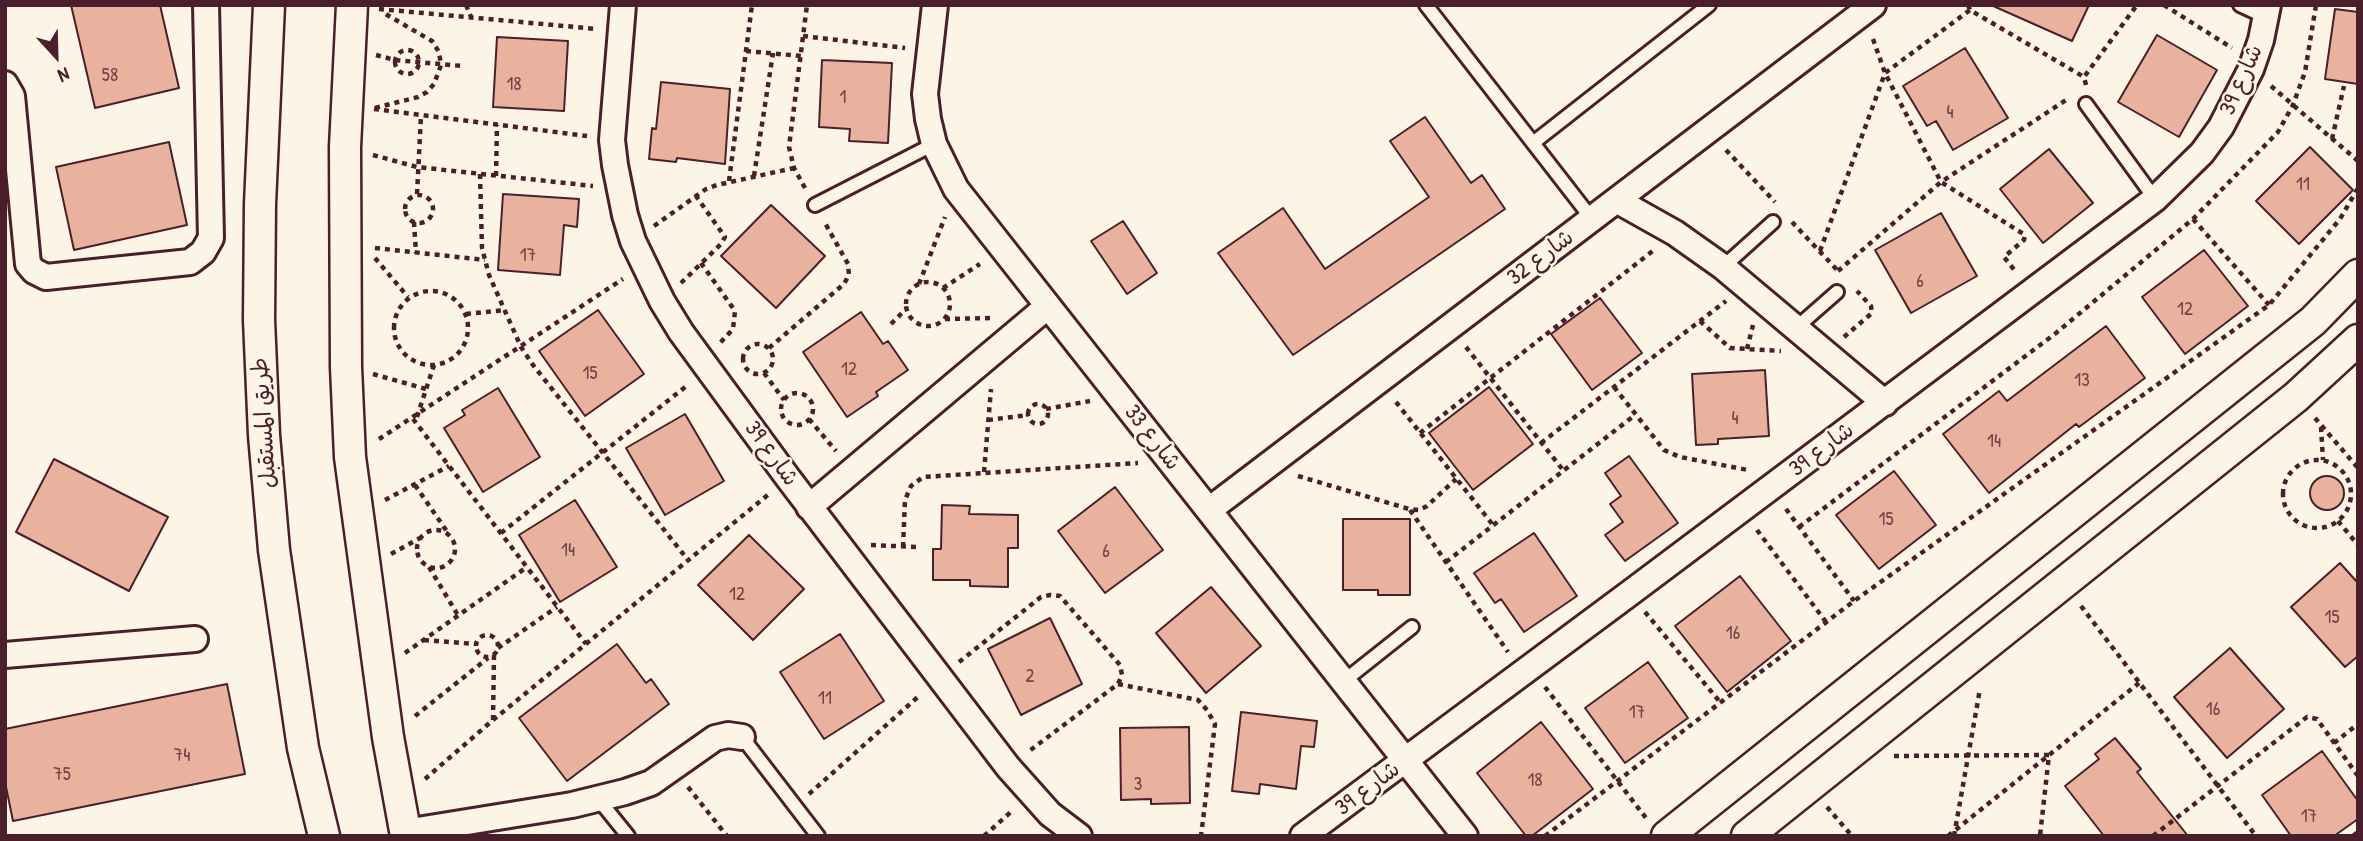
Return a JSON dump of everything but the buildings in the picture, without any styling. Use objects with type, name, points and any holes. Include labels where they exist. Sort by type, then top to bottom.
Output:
[{"type":"street","points":[[5,83],[12,96],[28,264],[34,271],[46,277],[190,262],[203,252],[211,238],[205,5]]},
{"type":"street","name":"طريق المستقبل","points":[[269,5],[260,217],[259,320],[264,435],[274,550],[303,748],[324,836]]},
{"type":"street","points":[[352,5],[345,147],[346,367],[350,457],[388,737],[406,834],[599,800],[651,783],[715,738],[728,735],[742,737]]},
{"type":"street","name":"شارع 39","points":[[623,5],[612,140],[619,189],[633,240],[662,301],[788,478],[1008,767],[1050,814],[1079,836]]},
{"type":"street","name":"شارع 33","points":[[935,5],[925,94],[934,144],[956,189],[1465,836]]},
{"type":"street","name":"شارع 32","points":[[1209,510],[1868,9]]},
{"type":"street","name":"شارع 39","points":[[1303,836],[2155,199],[2202,153],[2221,127],[2253,65],[2267,11]]},
{"type":"street","points":[[1618,201],[1675,233],[1723,267],[1885,403]]},
{"type":"street","points":[[1659,830],[2313,321],[2358,275]]},
{"type":"street","points":[[809,506],[1048,306]]},
{"type":"street","points":[[1747,836],[2296,397],[2358,340]]},
{"type":"street","points":[[5,655],[195,639]]},
{"type":"lane","points":[[1426,5],[1592,219]]},
{"type":"lane","points":[[1533,143],[1709,5]]},
{"type":"lane","points":[[2240,5],[2267,11]]},
{"type":"lane","points":[[2086,104],[2155,199]]},
{"type":"lane","points":[[816,205],[934,144]]},
{"type":"lane","points":[[1723,267],[1773,222]]},
{"type":"lane","points":[[1796,328],[1838,292]]},
{"type":"lane","points":[[1344,681],[1412,627]]},
{"type":"lane","points":[[742,737],[818,836]]},
{"type":"lane","points":[[599,800],[628,836]]},
{"type":"path","points":[[466,5],[471,17]]},
{"type":"path","points":[[729,181],[752,5]]},
{"type":"path","points":[[769,348],[844,284],[849,275],[848,264],[794,168],[789,147],[807,5]]},
{"type":"path","points":[[2084,77],[2137,5]]},
{"type":"path","points":[[2164,5],[2253,65],[2293,105],[2358,162]]},
{"type":"path","points":[[1799,527],[2056,333],[2193,219],[2277,132],[2293,105],[2305,72],[2316,5]]},
{"type":"path","points":[[612,140],[371,109],[418,97],[427,92],[439,75],[441,65],[439,52],[432,41],[374,8],[620,31]]},
{"type":"path","points":[[1820,251],[1885,73],[1969,8],[2084,77],[2087,88],[2077,93]]},
{"type":"path","points":[[1868,9],[1885,73],[1941,183],[2025,235],[2025,239],[2004,257],[2031,292]]},
{"type":"path","points":[[803,36],[930,51]]},
{"type":"path","points":[[349,46],[395,61],[462,66]]},
{"type":"path","points":[[408,50],[417,57],[419,63],[417,69],[406,74],[396,67],[395,61],[397,55],[408,50]]},
{"type":"path","points":[[746,51],[801,56]]},
{"type":"path","points":[[754,176],[773,53]]},
{"type":"path","points":[[2332,139],[2344,86]]},
{"type":"path","points":[[1838,271],[1941,183],[2068,99]]},
{"type":"path","points":[[417,194],[421,116]]},
{"type":"path","points":[[496,176],[497,125]]},
{"type":"path","points":[[1708,131],[1843,276]]},
{"type":"path","points":[[345,147],[417,167],[619,189]]},
{"type":"path","points":[[633,240],[706,189],[729,181],[794,168]]},
{"type":"path","points":[[480,174],[482,248],[522,347],[688,560]]},
{"type":"path","points":[[1545,836],[1854,601],[2269,305],[2340,219],[2358,188]]},
{"type":"path","points":[[919,285],[956,189]]},
{"type":"path","points":[[417,194],[425,195],[431,200],[433,214],[421,223],[407,218],[405,211],[405,203],[417,194]]},
{"type":"path","points":[[662,301],[722,244],[725,237],[696,196]]},
{"type":"path","points":[[2193,219],[2269,305]]},
{"type":"path","points":[[414,222],[416,253]]},
{"type":"path","points":[[1420,433],[1675,233]]},
{"type":"path","points":[[408,297],[366,247],[485,260]]},
{"type":"path","points":[[943,288],[1003,249]]},
{"type":"path","points":[[501,533],[603,453],[705,365],[733,329],[735,311],[701,263]]},
{"type":"path","points":[[350,457],[415,418],[645,265]]},
{"type":"path","points":[[936,284],[943,288],[950,303],[945,319],[937,325],[927,326],[910,318],[906,309],[911,290],[919,285],[936,284]]},
{"type":"path","points":[[1541,443],[1746,286]]},
{"type":"path","points":[[435,290],[448,294],[459,302],[466,314],[469,328],[466,342],[447,362],[420,364],[408,358],[398,348],[393,334],[393,321],[398,307],[408,297],[421,291],[435,290]]},
{"type":"path","points":[[1700,321],[1730,348],[1825,352],[1872,313],[1871,306],[1856,290]]},
{"type":"path","points":[[891,324],[906,309]]},
{"type":"path","points":[[466,314],[505,310]]},
{"type":"path","points":[[1450,327],[1563,470]]},
{"type":"path","points":[[755,344],[769,348],[773,362],[764,373],[750,373],[744,367],[744,353],[748,347],[755,344]]},
{"type":"path","points":[[984,471],[993,352]]},
{"type":"path","points":[[415,418],[434,365]]},
{"type":"path","points":[[346,367],[426,389]]},
{"type":"path","points":[[764,373],[784,400]]},
{"type":"path","points":[[1380,381],[1493,525]]},
{"type":"path","points":[[1614,387],[1664,450],[1778,483],[1799,527],[1854,601]]},
{"type":"path","points":[[796,393],[809,399],[813,405],[810,419],[797,425],[785,420],[781,407],[784,400],[796,393]]},
{"type":"path","points":[[1046,409],[1119,396]]},
{"type":"path","points":[[2296,397],[2358,468]]},
{"type":"path","points":[[1035,405],[1046,409],[1047,420],[1042,424],[1031,421],[1028,415],[1035,405]]},
{"type":"path","points":[[988,420],[1028,415]]},
{"type":"path","points":[[1446,562],[1635,415]]},
{"type":"path","points":[[415,418],[586,644]]},
{"type":"path","points":[[810,419],[852,471]]},
{"type":"path","points":[[2322,426],[2323,460]]},
{"type":"path","points":[[2323,460],[2342,471],[2351,491],[2346,513],[2328,527],[2306,527],[2288,513],[2283,492],[2291,471],[2311,461],[2323,460]]},
{"type":"path","points":[[903,547],[905,500],[911,486],[923,477],[1170,461]]},
{"type":"path","points":[[357,514],[449,466]]},
{"type":"path","points":[[1266,467],[1419,510],[1457,479]]},
{"type":"path","points":[[400,800],[493,720],[788,478]]},
{"type":"path","points":[[415,485],[455,544],[452,560],[445,566],[429,566]]},
{"type":"path","points":[[1409,509],[1527,671],[1659,830]]},
{"type":"path","points":[[1742,509],[1826,622]]},
{"type":"path","points":[[2339,521],[2358,545]]},
{"type":"path","points":[[451,537],[436,530],[428,532],[421,538],[418,554],[429,566],[459,617]]},
{"type":"path","points":[[379,671],[527,567]]},
{"type":"path","points":[[2064,583],[2256,836]]},
{"type":"path","points":[[1630,593],[1720,702]]},
{"type":"path","points":[[796,807],[939,677],[1041,597],[1060,596],[1120,665],[1122,675],[1118,684],[1008,767]]},
{"type":"path","points":[[498,648],[557,607]]},
{"type":"path","points":[[488,658],[476,651],[475,644],[478,638],[485,634],[497,641],[498,648],[495,655],[493,720]]},
{"type":"path","points":[[424,640],[475,644]]},
{"type":"path","points":[[1954,833],[1988,643]]},
{"type":"path","points":[[388,737],[495,655]]},
{"type":"path","points":[[1948,836],[2139,683]]},
{"type":"path","points":[[1118,684],[1198,700],[1208,710],[1214,724],[1201,836]]},
{"type":"path","points":[[2153,836],[2307,717],[2317,719],[2358,776]]},
{"type":"path","points":[[2334,743],[2358,724]]},
{"type":"path","points":[[1847,756],[2049,755]]},
{"type":"path","points":[[2040,836],[2049,755]]},
{"type":"path","points":[[673,768],[727,836]]},
{"type":"path","points":[[984,836],[1031,795]]},
{"type":"path","points":[[2353,836],[2358,832]]}]
